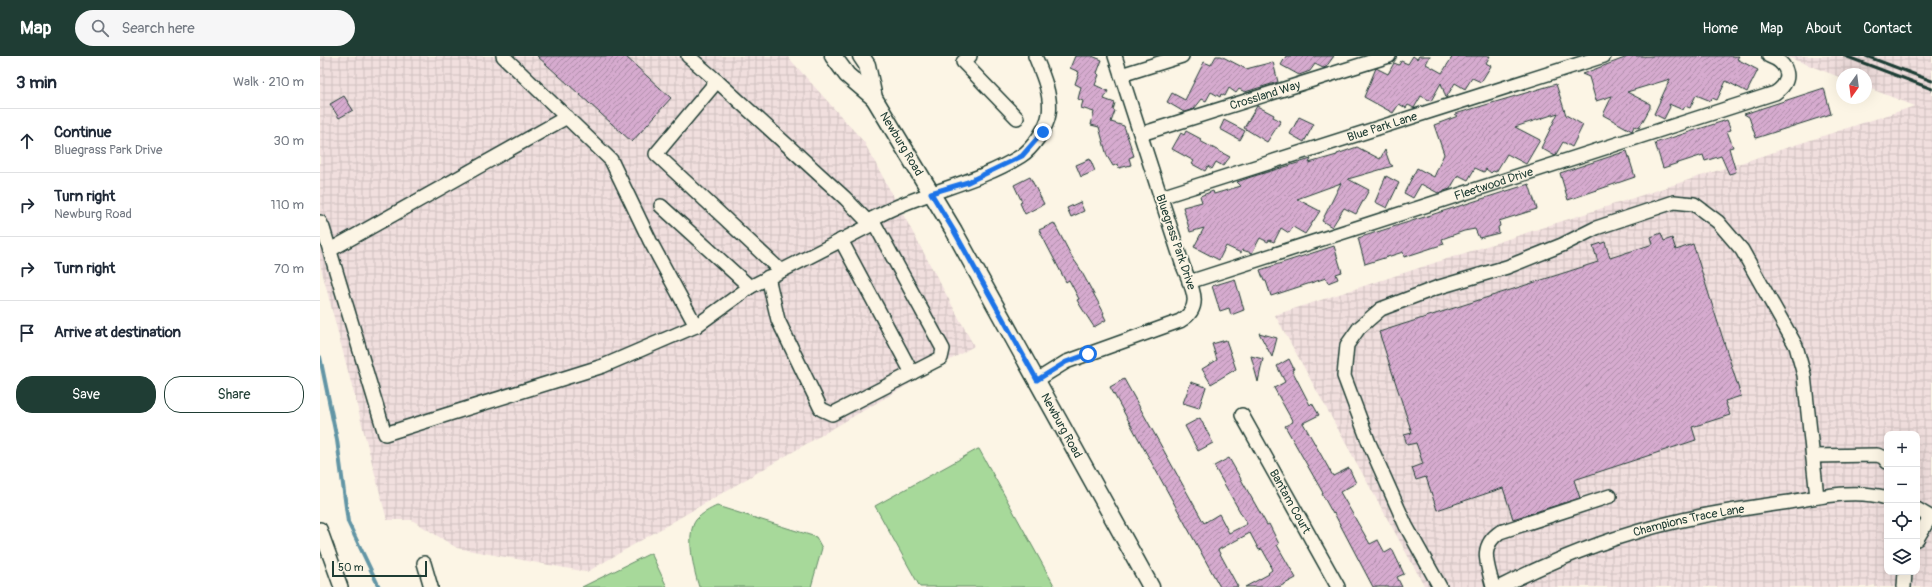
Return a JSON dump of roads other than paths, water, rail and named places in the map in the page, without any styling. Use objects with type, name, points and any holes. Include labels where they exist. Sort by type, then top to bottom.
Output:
[{"type":"main road","name":"Newburg Road","points":[[832,56],[847,75],[874,98],[954,231],[1151,587]]},
{"type":"main road","name":"Newburg Road","points":[[861,56],[867,65],[874,98]]},
{"type":"street","points":[[503,56],[611,160],[650,241],[696,326]]},
{"type":"street","points":[[688,56],[871,222],[943,349],[941,358],[832,414],[821,409],[778,320],[768,277]]},
{"type":"street","points":[[320,222],[330,250],[385,434],[603,366],[696,326],[750,287],[841,240],[891,208],[931,193],[968,182],[1022,156],[1043,132],[1050,114],[1046,82],[1035,56]]},
{"type":"street","name":"Bluegrass Park Drive","points":[[1037,380],[1066,362],[1159,329],[1188,317],[1192,311],[1194,294],[1115,56]]},
{"type":"street","points":[[1121,76],[1182,56]]},
{"type":"street","name":"Crossland Way","points":[[1141,134],[1389,56]]},
{"type":"street","name":"Blue Park Lane","points":[[1161,197],[1604,56]]},
{"type":"street","name":"Fleetwood Drive","points":[[1189,282],[1766,97],[1782,88],[1788,79],[1781,63],[1770,56]]},
{"type":"street","points":[[963,58],[1017,118]]},
{"type":"street","points":[[717,81],[656,154],[781,271]]},
{"type":"street","points":[[330,250],[567,117]]},
{"type":"street","points":[[1440,587],[1406,526],[1369,443],[1344,376],[1347,345],[1359,328],[1381,309],[1436,288],[1507,267],[1562,245],[1596,228],[1638,212],[1674,202],[1694,204],[1718,222],[1742,250],[1796,346],[1804,375],[1818,497]]},
{"type":"street","points":[[661,206],[750,287]]},
{"type":"street","points":[[841,240],[912,373]]},
{"type":"street","name":"Bantam Court","points":[[1242,415],[1338,587]]},
{"type":"street","points":[[1813,456],[1877,455],[1884,458]]},
{"type":"street","name":"Champions Trace Lane","points":[[1500,587],[1568,555],[1646,529],[1712,514],[1818,497],[1853,493],[1884,497]]},
{"type":"street","points":[[1494,587],[1486,556],[1486,547],[1490,538],[1500,532],[1610,496]]},
{"type":"street","points":[[1920,511],[1931,518],[1920,534]]},
{"type":"street","points":[[320,529],[341,587]]},
{"type":"street","points":[[424,563],[431,587]]},
{"type":"waterway","points":[[320,357],[337,440],[348,522],[379,587]]},
{"type":"railway","points":[[1845,56],[1932,89]]},
{"type":"railway","points":[[1866,56],[1932,81]]}]
